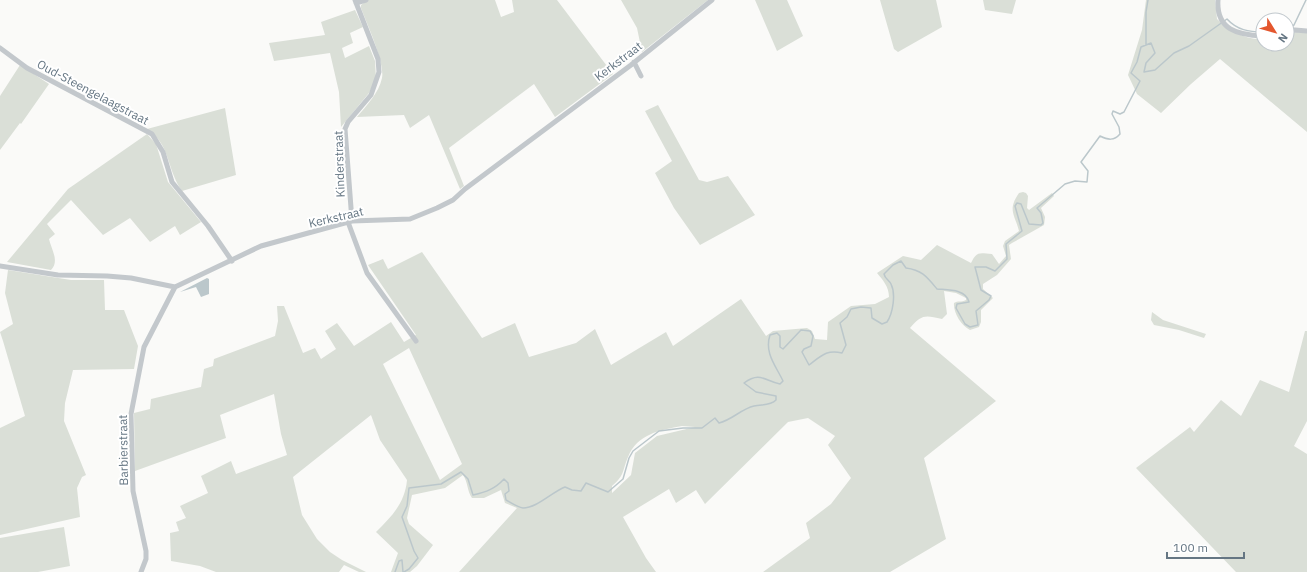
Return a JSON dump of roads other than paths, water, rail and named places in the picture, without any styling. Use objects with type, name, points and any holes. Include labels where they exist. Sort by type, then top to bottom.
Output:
[{"type":"street","points":[[355,1],[366,0]]},
{"type":"street","name":"Kerkstraat","points":[[175,287],[261,246],[350,222],[410,219],[453,200],[465,189],[634,62],[712,0]]},
{"type":"street","points":[[1218,0],[1218,13],[1221,20],[1236,32],[1255,35]]},
{"type":"street","name":"Kinderstraat","points":[[355,1],[378,59],[380,72],[371,95],[348,122],[345,129],[350,222],[367,273],[416,341]]},
{"type":"street","points":[[1295,30],[1307,31]]},
{"type":"street","name":"Oud-Steengelaagstraat","points":[[0,48],[27,68],[152,134],[163,152],[172,182],[208,226],[232,261]]},
{"type":"street","points":[[634,62],[641,76]]},
{"type":"street","points":[[0,266],[58,275],[131,278],[175,287]]},
{"type":"street","name":"Barbierstraat","points":[[141,572],[146,559],[146,551],[133,491],[131,414],[144,347],[175,287]]},
{"type":"waterway","points":[[1146,45],[1146,12],[1148,0]]},
{"type":"waterway","points":[[1295,23],[1306,0]]},
{"type":"waterway","points":[[404,572],[409,569],[418,558],[402,517],[407,506],[409,488],[441,484],[461,472],[468,479],[473,495],[490,490],[504,479],[508,483],[509,491],[505,494],[506,500],[523,508],[539,503],[565,487],[572,490],[581,491],[586,483],[608,492],[623,479],[629,458],[633,451],[659,431],[683,428],[702,428],[715,418],[719,423],[724,422],[749,407],[774,402],[776,400],[776,396],[756,392],[744,383],[750,379],[758,377],[780,384],[783,381],[770,354],[770,335],[777,333],[780,336],[780,347],[783,349],[801,330],[810,331],[813,336],[811,346],[804,349],[802,352],[809,365],[824,354],[832,352],[842,353],[846,345],[840,323],[847,317],[851,309],[861,307],[871,308],[872,318],[882,324],[887,322],[894,298],[893,288],[884,274],[893,265],[901,261],[906,268],[916,270],[924,275],[937,289],[956,291],[964,295],[969,302],[957,304],[956,308],[965,324],[970,327],[978,325],[976,311],[989,300],[991,296],[981,290],[975,267],[986,267],[995,271],[1007,259],[1006,244],[1022,231],[1015,206],[1017,203],[1021,204],[1029,224],[1041,225],[1043,223],[1041,213],[1037,208],[1065,184],[1075,181],[1087,182],[1088,171],[1081,162],[1100,136],[1111,139],[1120,134],[1119,127],[1112,114],[1113,111],[1120,114],[1124,112],[1140,81],[1131,73],[1137,62],[1141,47],[1151,43],[1155,53],[1146,63],[1144,72],[1155,70],[1174,53],[1189,46],[1227,19],[1239,28],[1255,32]]},
{"type":"waterway","points":[[395,572],[399,561],[402,560],[403,572]]}]
